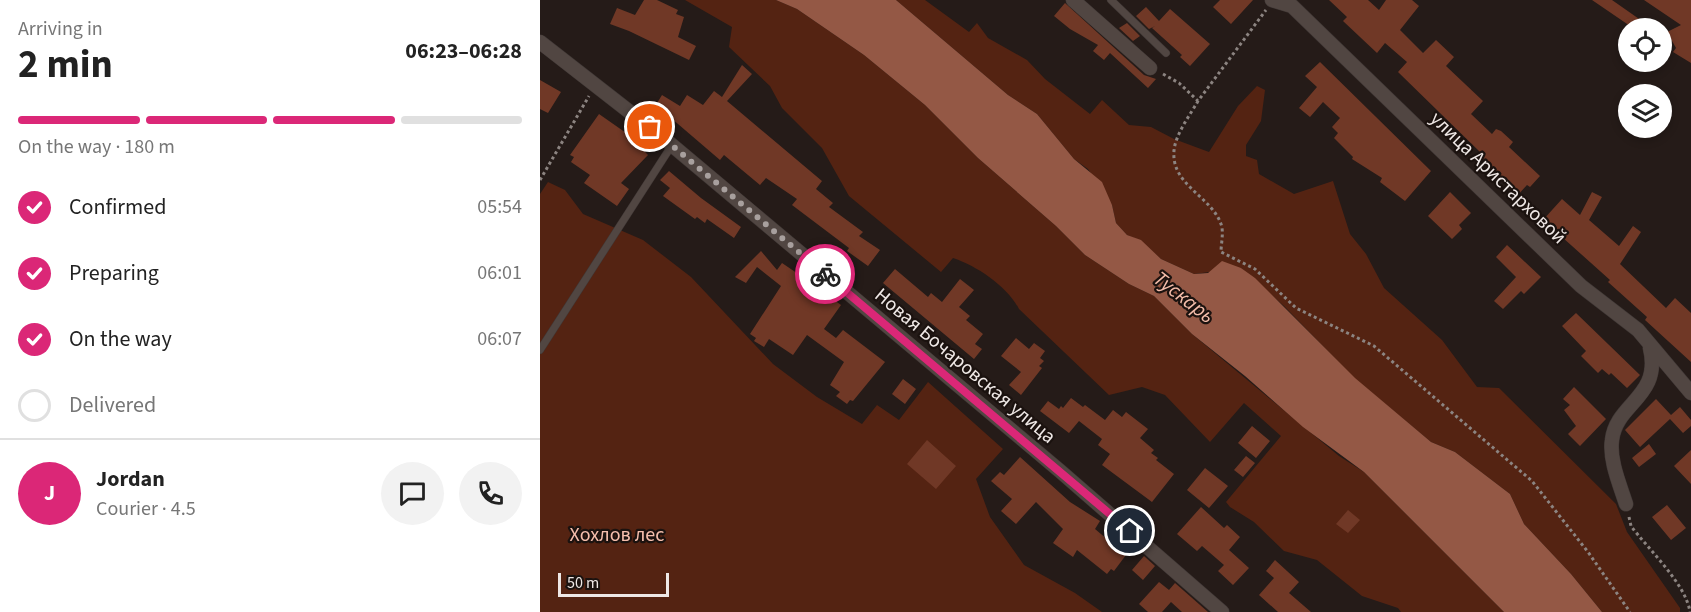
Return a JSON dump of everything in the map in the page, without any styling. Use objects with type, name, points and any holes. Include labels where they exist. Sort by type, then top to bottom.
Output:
[{"type":"street","points":[[1072,0],[1150,68]]},
{"type":"street","name":"улица Аристарховой","points":[[1272,0],[1294,3],[1581,286],[1638,330],[1691,393]]},
{"type":"street","name":"Новая Бочаровская улица","points":[[540,42],[672,145],[1060,471],[1222,612]]},
{"type":"street","points":[[1626,504],[1616,472],[1612,440],[1616,428],[1651,377],[1654,364],[1649,343]]},
{"type":"lane","points":[[1111,0],[1166,53]]},
{"type":"lane","points":[[540,350],[672,145]]},
{"type":"path","points":[[1294,3],[1269,5],[1198,101],[1174,149],[1174,166],[1187,185],[1207,204],[1221,225],[1221,252],[1255,269],[1296,308],[1374,346],[1532,481],[1588,552],[1630,612]]},
{"type":"path","points":[[1150,68],[1179,83],[1198,101]]},
{"type":"path","points":[[540,180],[596,84]]},
{"type":"path","points":[[1626,504],[1631,526],[1671,575],[1688,602],[1690,612]]},
{"type":"green space","points":[[685,0],[776,0],[797,9],[864,55],[925,105],[978,158],[1056,226],[1085,255],[1129,284],[1154,296],[1192,334],[1339,456],[1364,472],[1504,612],[1401,612],[1398,608],[1362,596],[1317,560],[1284,551],[1254,522],[1226,502],[1281,436],[1244,403],[1210,442],[1165,395],[1142,387],[1109,395],[1019,309],[1007,292],[990,278],[972,266],[953,258],[941,272],[849,196],[822,148],[782,108],[770,86],[729,47],[732,27]]},
{"type":"green space","points":[[896,0],[925,0],[969,32],[977,23],[988,38],[1027,60],[1045,79],[1090,114],[1102,100],[1129,125],[1151,127],[1174,139],[1209,152],[1238,106],[1257,86],[1265,90],[1261,121],[1246,145],[1246,156],[1257,160],[1259,174],[1294,194],[1333,181],[1350,234],[1366,254],[1384,288],[1442,340],[1477,387],[1499,388],[1616,504],[1627,532],[1680,608],[1680,612],[1602,612],[1571,574],[1524,524],[1510,494],[1455,452],[1431,442],[1354,378],[1284,306],[1241,268],[1194,274],[1161,259],[1141,241],[1127,235],[1116,223],[1112,205],[1088,169],[1074,159],[1037,114],[1008,95]]},
{"type":"green space","name":"Хохлов лес","points":[[548,182],[565,190],[583,214],[643,240],[691,277],[773,364],[817,397],[862,424],[877,405],[899,420],[928,382],[1003,449],[976,479],[990,517],[1024,565],[1075,593],[1102,612],[540,612],[540,194]]},
{"type":"water","name":"Тускарь","points":[[776,0],[896,0],[1008,95],[1037,114],[1074,159],[1102,182],[1112,205],[1116,223],[1127,235],[1141,240],[1161,259],[1194,274],[1208,273],[1222,261],[1241,268],[1255,278],[1355,378],[1431,442],[1455,452],[1510,494],[1524,524],[1571,574],[1602,612],[1504,612],[1364,472],[1303,427],[1245,376],[1192,334],[1154,296],[1129,284],[1085,255],[1056,226],[978,158],[925,105],[864,55],[797,9]]},
{"type":"building","points":[[644,0],[657,0],[678,10],[676,14],[684,17],[678,37],[696,46],[689,60],[610,24],[617,8],[635,15]]},
{"type":"building","points":[[1220,0],[1253,0],[1231,24],[1213,7]]},
{"type":"building","points":[[1329,0],[1368,0],[1379,10],[1386,0],[1412,0],[1419,6],[1400,30],[1423,53],[1436,40],[1454,57],[1446,66],[1483,101],[1471,114],[1492,134],[1496,129],[1501,131],[1513,142],[1509,147],[1540,176],[1517,196],[1478,154],[1480,152],[1398,72],[1407,62],[1385,43],[1377,53],[1343,21],[1347,17]]},
{"type":"building","points":[[1592,0],[1612,0],[1638,18],[1618,18]]},
{"type":"building","points":[[1644,0],[1691,0],[1691,63],[1673,52],[1676,48],[1672,41],[1672,30],[1681,25]]},
{"type":"building","points":[[1065,3],[1144,75],[1156,79],[1148,88],[1110,53],[1104,60],[1093,51],[1098,45],[1070,29],[1054,16]]},
{"type":"building","points":[[1146,7],[1159,21],[1170,9],[1210,44],[1190,66],[1180,57],[1182,55],[1152,28],[1155,26],[1149,29],[1136,16]]},
{"type":"building","points":[[1127,23],[1140,36],[1133,41],[1119,28]]},
{"type":"building","points":[[1320,62],[1431,171],[1405,201],[1380,182],[1382,178],[1352,159],[1353,157],[1334,138],[1338,133],[1332,127],[1340,118],[1323,102],[1310,117],[1299,108],[1317,87],[1305,76]]},
{"type":"building","points":[[742,65],[752,74],[727,101],[822,181],[816,189],[833,203],[829,207],[863,232],[859,236],[880,250],[868,266],[847,251],[849,248],[792,205],[797,199],[766,178],[760,185],[724,155],[720,160],[671,118],[654,108],[662,95],[680,106],[687,95],[703,105],[714,91],[722,97]]},
{"type":"building","points":[[540,80],[561,92],[548,113],[540,109]]},
{"type":"building","points":[[599,114],[629,135],[648,155],[621,183],[629,189],[617,206],[584,183],[590,175],[571,162],[574,157],[570,155]]},
{"type":"building","points":[[669,171],[741,227],[734,238],[707,219],[705,223],[697,217],[695,219],[663,196],[670,188],[660,180]]},
{"type":"building","points":[[1450,192],[1471,213],[1459,225],[1462,229],[1452,239],[1428,216]]},
{"type":"building","points":[[1592,192],[1602,197],[1589,220],[1619,246],[1633,226],[1641,232],[1620,264],[1666,308],[1675,298],[1691,313],[1691,362],[1645,320],[1647,317],[1608,282],[1610,280],[1543,220],[1562,199],[1580,215]]},
{"type":"building","points":[[1507,245],[1541,277],[1524,294],[1521,291],[1503,309],[1494,301],[1516,277],[1496,257]]},
{"type":"building","points":[[761,251],[777,270],[782,263],[810,282],[812,278],[822,285],[819,289],[841,305],[824,329],[836,338],[843,330],[885,362],[853,401],[850,400],[847,404],[836,396],[840,392],[830,385],[844,362],[807,335],[793,355],[769,339],[764,347],[754,341],[756,338],[750,334],[781,286],[757,267],[746,283],[735,277]]},
{"type":"building","points":[[895,269],[928,297],[931,293],[942,302],[960,279],[974,290],[959,307],[970,316],[966,320],[983,334],[975,344],[982,349],[974,359],[883,283]]},
{"type":"building","points":[[1576,313],[1640,375],[1627,388],[1611,373],[1609,375],[1602,369],[1598,373],[1581,356],[1586,351],[1562,326]]},
{"type":"building","points":[[1016,338],[1029,349],[1034,343],[1045,351],[1040,358],[1044,361],[1039,366],[1042,368],[1021,395],[1009,385],[1021,372],[1001,356]]},
{"type":"building","points":[[903,379],[916,389],[905,404],[892,394]]},
{"type":"building","points":[[1574,387],[1606,419],[1580,446],[1568,434],[1576,426],[1564,410],[1570,405],[1563,399]]},
{"type":"building","points":[[1071,398],[1105,420],[1113,410],[1122,417],[1126,412],[1148,429],[1140,438],[1154,450],[1151,453],[1158,458],[1156,460],[1174,474],[1152,502],[1102,465],[1110,454],[1098,445],[1102,439],[1079,421],[1069,433],[1040,411],[1048,401],[1059,409],[1061,406],[1063,408]]},
{"type":"building","points":[[1656,399],[1671,415],[1680,407],[1691,420],[1691,426],[1683,433],[1670,419],[1640,447],[1625,430]]},
{"type":"building","points":[[1252,426],[1270,441],[1256,458],[1238,443]]},
{"type":"building","points":[[927,440],[956,466],[936,489],[907,464]]},
{"type":"building","points":[[1649,444],[1656,454],[1639,467],[1632,458]]},
{"type":"building","points":[[1691,450],[1691,484],[1674,466]]},
{"type":"building","points":[[1246,456],[1255,463],[1243,477],[1234,470]]},
{"type":"building","points":[[1020,457],[1070,502],[1100,521],[1095,529],[1126,555],[1114,571],[1111,569],[1107,574],[1077,550],[1073,557],[1053,543],[1063,529],[1036,502],[1016,524],[1001,511],[1012,499],[991,481],[1000,472],[1004,475]]},
{"type":"building","points":[[1205,468],[1228,486],[1209,508],[1187,490]]},
{"type":"building","points":[[1667,505],[1686,528],[1671,540],[1652,517]]},
{"type":"building","points":[[1201,507],[1224,528],[1227,525],[1240,537],[1229,550],[1249,568],[1233,585],[1218,571],[1224,565],[1202,546],[1197,551],[1177,534]]},
{"type":"building","points":[[1348,510],[1360,520],[1348,533],[1336,524]]},
{"type":"building","points":[[1144,556],[1155,566],[1143,580],[1132,570]]},
{"type":"building","points":[[1275,560],[1299,582],[1289,593],[1311,612],[1278,612],[1259,595],[1274,578],[1266,571]]},
{"type":"building","points":[[1159,582],[1169,590],[1175,583],[1208,612],[1182,612],[1171,602],[1162,612],[1148,612],[1139,604]]},
{"type":"way so far","points":[[650,127],[825,274]]},
{"type":"route","points":[[825,274],[1130,531]]}]
